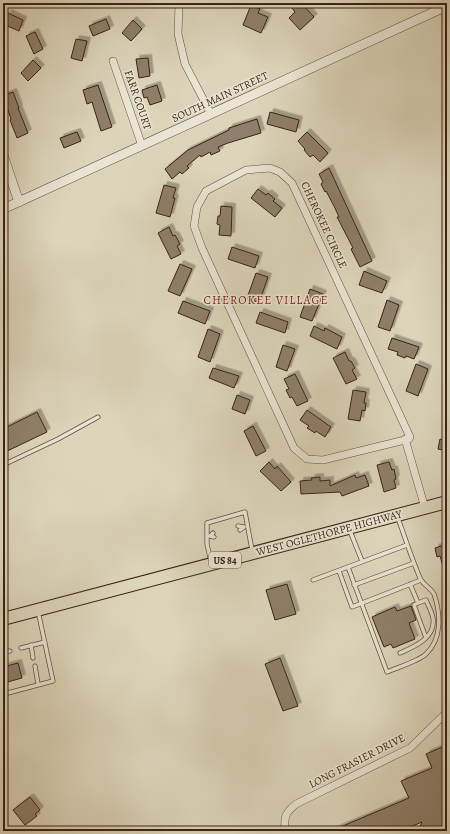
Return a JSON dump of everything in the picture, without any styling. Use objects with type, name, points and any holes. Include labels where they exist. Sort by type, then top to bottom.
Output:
[{"type":"highway","name":"WEST OGLETHORPE HIGHWAY","points":[[3,619],[447,502]]},
{"type":"street","points":[[180,3],[178,34],[185,64],[211,114]]},
{"type":"street","name":"SOUTH MAIN STREET","points":[[3,209],[447,6]]},
{"type":"street","name":"FARR COURT","points":[[112,61],[142,146]]},
{"type":"street","points":[[3,156],[19,202]]},
{"type":"street","name":"CHEROKEE CIRCLE","points":[[270,168],[280,172],[292,183],[410,437],[409,439],[405,440],[323,460],[307,459],[294,448],[202,248],[194,226],[196,207],[206,191],[246,170],[270,168]]},
{"type":"street","name":"CHEROKEE CIRCLE","points":[[405,440],[425,508]]},
{"type":"street","name":"LONG FRASIER DRIVE","points":[[285,831],[284,821],[288,811],[296,804],[410,748],[447,712]]},
{"type":"lane","points":[[3,465],[98,417]]},
{"type":"lane","points":[[211,564],[211,536],[207,523],[244,512],[252,553]]},
{"type":"lane","points":[[348,567],[387,672],[425,655],[437,635],[439,621],[438,608],[433,592],[421,580],[397,515]]},
{"type":"lane","points":[[239,528],[246,527]]},
{"type":"lane","points":[[349,528],[362,561]]},
{"type":"lane","points":[[313,580],[407,545]]},
{"type":"lane","points":[[354,585],[414,562]]},
{"type":"lane","points":[[339,571],[352,607],[421,580]]},
{"type":"lane","points":[[410,584],[418,603]]},
{"type":"lane","points":[[400,653],[419,645],[426,638],[431,632],[433,619],[426,600],[414,605],[426,638]]},
{"type":"lane","points":[[3,692],[4,694],[53,680],[38,610]]},
{"type":"lane","points":[[21,648],[45,642]]},
{"type":"lane","points":[[31,646],[33,658]]},
{"type":"lane","points":[[3,652],[10,651]]},
{"type":"lane","points":[[35,666],[38,684]]},
{"type":"building","points":[[298,3],[301,3],[314,17],[300,30],[289,18],[295,12],[292,8]]},
{"type":"building","points":[[251,5],[260,9],[258,13],[268,17],[261,33],[243,25]]},
{"type":"building","points":[[8,13],[23,20],[19,31],[3,24]]},
{"type":"building","points":[[106,19],[110,29],[93,36],[89,26]]},
{"type":"building","points":[[133,20],[142,29],[131,41],[122,33]]},
{"type":"building","points":[[35,32],[43,49],[34,54],[26,36]]},
{"type":"building","points":[[76,39],[87,41],[82,61],[71,58]]},
{"type":"building","points":[[148,58],[150,76],[139,78],[136,59]]},
{"type":"building","points":[[33,60],[41,68],[28,81],[21,73]]},
{"type":"building","points":[[98,85],[112,127],[101,131],[92,102],[87,104],[83,90]]},
{"type":"building","points":[[157,85],[162,101],[150,105],[147,97],[144,98],[142,90]]},
{"type":"building","points":[[13,92],[28,133],[17,138],[3,96]]},
{"type":"building","points":[[270,112],[299,120],[296,132],[267,124]]},
{"type":"building","points":[[257,119],[261,133],[218,147],[220,151],[211,155],[210,152],[201,157],[200,155],[187,166],[189,168],[182,174],[180,172],[172,179],[165,169],[188,150],[229,130],[229,128]]},
{"type":"building","points":[[77,132],[81,141],[64,148],[60,138]]},
{"type":"building","points":[[307,132],[328,153],[320,162],[313,155],[310,157],[298,141]]},
{"type":"building","points":[[329,168],[372,261],[360,267],[351,249],[353,248],[337,217],[339,217],[334,206],[321,184],[323,182],[319,174]]},
{"type":"building","points":[[164,185],[176,188],[170,217],[156,213]]},
{"type":"building","points":[[258,189],[266,195],[268,193],[275,199],[273,201],[282,208],[275,217],[251,198]]},
{"type":"building","points":[[221,206],[232,207],[231,236],[219,235],[220,225],[217,224]]},
{"type":"building","points":[[169,227],[173,236],[175,235],[180,244],[177,246],[181,254],[171,259],[158,233]]},
{"type":"building","points":[[232,247],[259,256],[255,268],[228,259]]},
{"type":"building","points":[[180,264],[192,269],[180,296],[168,291]]},
{"type":"building","points":[[364,271],[387,281],[382,293],[359,285]]},
{"type":"building","points":[[256,273],[268,277],[259,303],[247,298]]},
{"type":"building","points":[[310,289],[323,294],[312,321],[300,317]]},
{"type":"building","points":[[387,300],[399,305],[390,331],[378,327]]},
{"type":"building","points":[[183,301],[210,311],[205,324],[178,313]]},
{"type":"building","points":[[260,312],[288,322],[285,333],[256,323]]},
{"type":"building","points":[[314,326],[324,331],[325,328],[342,337],[337,349],[310,336]]},
{"type":"building","points":[[208,329],[220,334],[210,362],[198,357]]},
{"type":"building","points":[[392,338],[419,347],[414,359],[397,355],[398,352],[388,349]]},
{"type":"building","points":[[283,345],[295,349],[287,371],[276,367]]},
{"type":"building","points":[[345,352],[349,361],[351,361],[355,368],[352,370],[357,379],[346,384],[333,358]]},
{"type":"building","points":[[416,364],[428,369],[418,396],[406,391]]},
{"type":"building","points":[[213,368],[239,376],[234,388],[209,378]]},
{"type":"building","points":[[295,374],[308,401],[297,406],[292,397],[290,398],[286,390],[289,389],[284,379]]},
{"type":"building","points":[[353,390],[366,392],[364,403],[366,403],[365,411],[362,410],[360,421],[348,419]]},
{"type":"building","points":[[237,395],[250,400],[245,414],[232,409]]},
{"type":"building","points":[[307,410],[331,427],[325,437],[316,431],[315,433],[307,428],[309,426],[300,420]]},
{"type":"building","points":[[37,412],[47,432],[3,453],[3,429]]},
{"type":"building","points":[[253,426],[266,451],[256,456],[244,431]]},
{"type":"building","points":[[440,439],[447,441],[447,451],[438,449]]},
{"type":"building","points":[[269,462],[275,469],[277,466],[291,482],[281,491],[260,471]]},
{"type":"building","points":[[389,462],[392,470],[394,469],[396,488],[384,492],[377,465]]},
{"type":"building","points":[[355,475],[356,478],[365,475],[369,486],[342,496],[340,492],[301,494],[300,481],[312,480],[311,478],[320,477],[320,481],[330,480],[330,486]]},
{"type":"building","points":[[447,544],[447,572],[445,573],[440,556],[437,557],[435,548]]},
{"type":"building","points":[[287,584],[296,614],[275,620],[266,590]]},
{"type":"building","points":[[411,606],[416,620],[409,623],[415,639],[393,648],[391,644],[384,647],[372,617],[395,607],[397,611]]},
{"type":"building","points":[[280,658],[298,706],[283,711],[265,664]]},
{"type":"building","points":[[18,663],[22,678],[4,683],[3,667]]},
{"type":"building","points":[[447,745],[447,831],[418,831],[422,822],[401,831],[331,831],[409,798],[401,781],[432,768],[426,754]]},
{"type":"building","points":[[30,797],[40,810],[35,814],[37,816],[25,825],[13,810]]},
{"type":"district","name":"CHEROKEE VILLAGE","points":[[266,300]]}]
